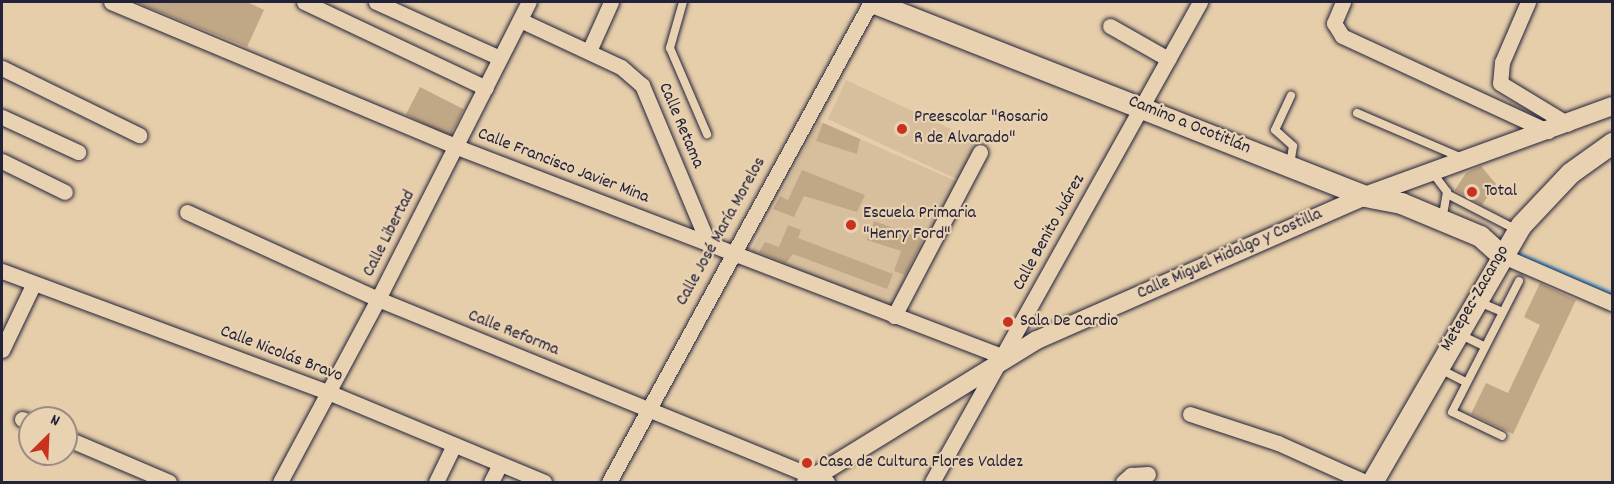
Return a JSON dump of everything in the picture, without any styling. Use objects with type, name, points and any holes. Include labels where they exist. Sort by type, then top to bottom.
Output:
[{"type":"main road","name":"Camino a Ocotitlán","points":[[871,2],[1365,196],[1401,203],[1442,219],[1480,236],[1501,255]]},
{"type":"main road","name":"Metepec-Zacango","points":[[1372,483],[1517,230],[1570,173],[1612,143]]},
{"type":"street","name":"Calle Francisco Javier Mina","points":[[111,2],[457,147],[1004,357]]},
{"type":"street","points":[[304,2],[486,88]]},
{"type":"street","points":[[376,2],[500,58]]},
{"type":"street","name":"Calle Libertad","points":[[280,483],[457,147],[529,2]]},
{"type":"street","points":[[589,51],[611,2]]},
{"type":"street","name":"Calle José María Morelos","points":[[609,483],[646,410],[871,2]]},
{"type":"street","name":"Calle Benito Juárez","points":[[932,483],[1200,2]]},
{"type":"street","points":[[1343,2],[1334,22],[1342,36],[1548,131]]},
{"type":"street","points":[[1528,2],[1502,62],[1500,83],[1568,124]]},
{"type":"street","name":"Calle Retama","points":[[520,20],[621,67],[642,85],[709,245]]},
{"type":"street","points":[[1110,26],[1168,59]]},
{"type":"street","points":[[2,68],[139,135]]},
{"type":"street","name":"Calle Miguel Hidalgo y Costilla","points":[[815,481],[1004,357],[1365,196],[1568,124],[1612,106]]},
{"type":"street","points":[[2,117],[78,152]]},
{"type":"street","points":[[894,315],[980,152]]},
{"type":"street","points":[[2,161],[65,192]]},
{"type":"street","name":"Calle Reforma","points":[[187,212],[378,299],[815,481]]},
{"type":"street","points":[[1501,255],[1612,303]]},
{"type":"street","name":"Calle Nicolás Bravo","points":[[2,271],[328,392],[544,483]]},
{"type":"street","points":[[2,350],[34,283]]},
{"type":"street","points":[[1190,414],[1278,443],[1365,483]]},
{"type":"street","points":[[78,443],[169,483]]},
{"type":"street","points":[[436,483],[454,445]]},
{"type":"street","points":[[491,483],[500,464]]},
{"type":"street","points":[[1123,483],[1131,475],[1148,474]]},
{"type":"lane","points":[[683,2],[670,48],[707,134]]},
{"type":"lane","points":[[1290,166],[1293,146],[1275,130],[1291,95]]},
{"type":"lane","points":[[1357,113],[1466,160]]},
{"type":"lane","points":[[1432,172],[1447,194],[1517,230]]},
{"type":"lane","points":[[1442,219],[1447,194]]},
{"type":"lane","points":[[1502,436],[1453,414],[1466,382],[1519,281]]},
{"type":"lane","points":[[1475,300],[1502,312]]},
{"type":"lane","points":[[1456,333],[1484,346]]},
{"type":"lane","points":[[1437,368],[1466,382]]},
{"type":"shaded area","name":"Preescolar \"Rosario R de Alvarado\"","points":[[846,80],[978,142],[960,181],[828,119]]},
{"type":"shaded area","name":"Escuela Primaria \"Henry Ford\"","points":[[819,121],[958,182],[896,307],[750,253]]},
{"type":"building","points":[[135,2],[247,2],[264,10],[247,47]]},
{"type":"building","points":[[420,87],[464,109],[450,137],[406,115]]},
{"type":"building","points":[[823,123],[860,139],[857,154],[816,141]]},
{"type":"building","points":[[1481,166],[1496,184],[1482,205],[1455,190],[1466,173]]},
{"type":"building","points":[[802,170],[865,195],[857,212],[804,196],[794,217],[773,209],[780,196],[788,200]]},
{"type":"building","points":[[874,221],[923,239],[905,275],[894,271],[901,251],[867,240]]},
{"type":"building","points":[[788,225],[801,230],[798,238],[893,274],[887,289],[793,254],[786,263],[759,252],[765,242],[779,247]]},
{"type":"building","points":[[1540,283],[1576,300],[1513,434],[1471,414],[1486,383],[1508,393],[1540,325],[1524,317]]},
{"type":"waterway","points":[[1513,251],[1612,293]]},
{"type":"place","name":"Preescolar \"Rosario R de Alvarado\"","points":[[902,129]]},
{"type":"place","name":"Total","points":[[1472,192]]},
{"type":"place","name":"Escuela Primaria \"Henry Ford\"","points":[[851,225]]},
{"type":"place","name":"Sala De Cardio","points":[[1008,322]]},
{"type":"place","name":"Casa de Cultura Flores Valdez","points":[[807,463]]}]
